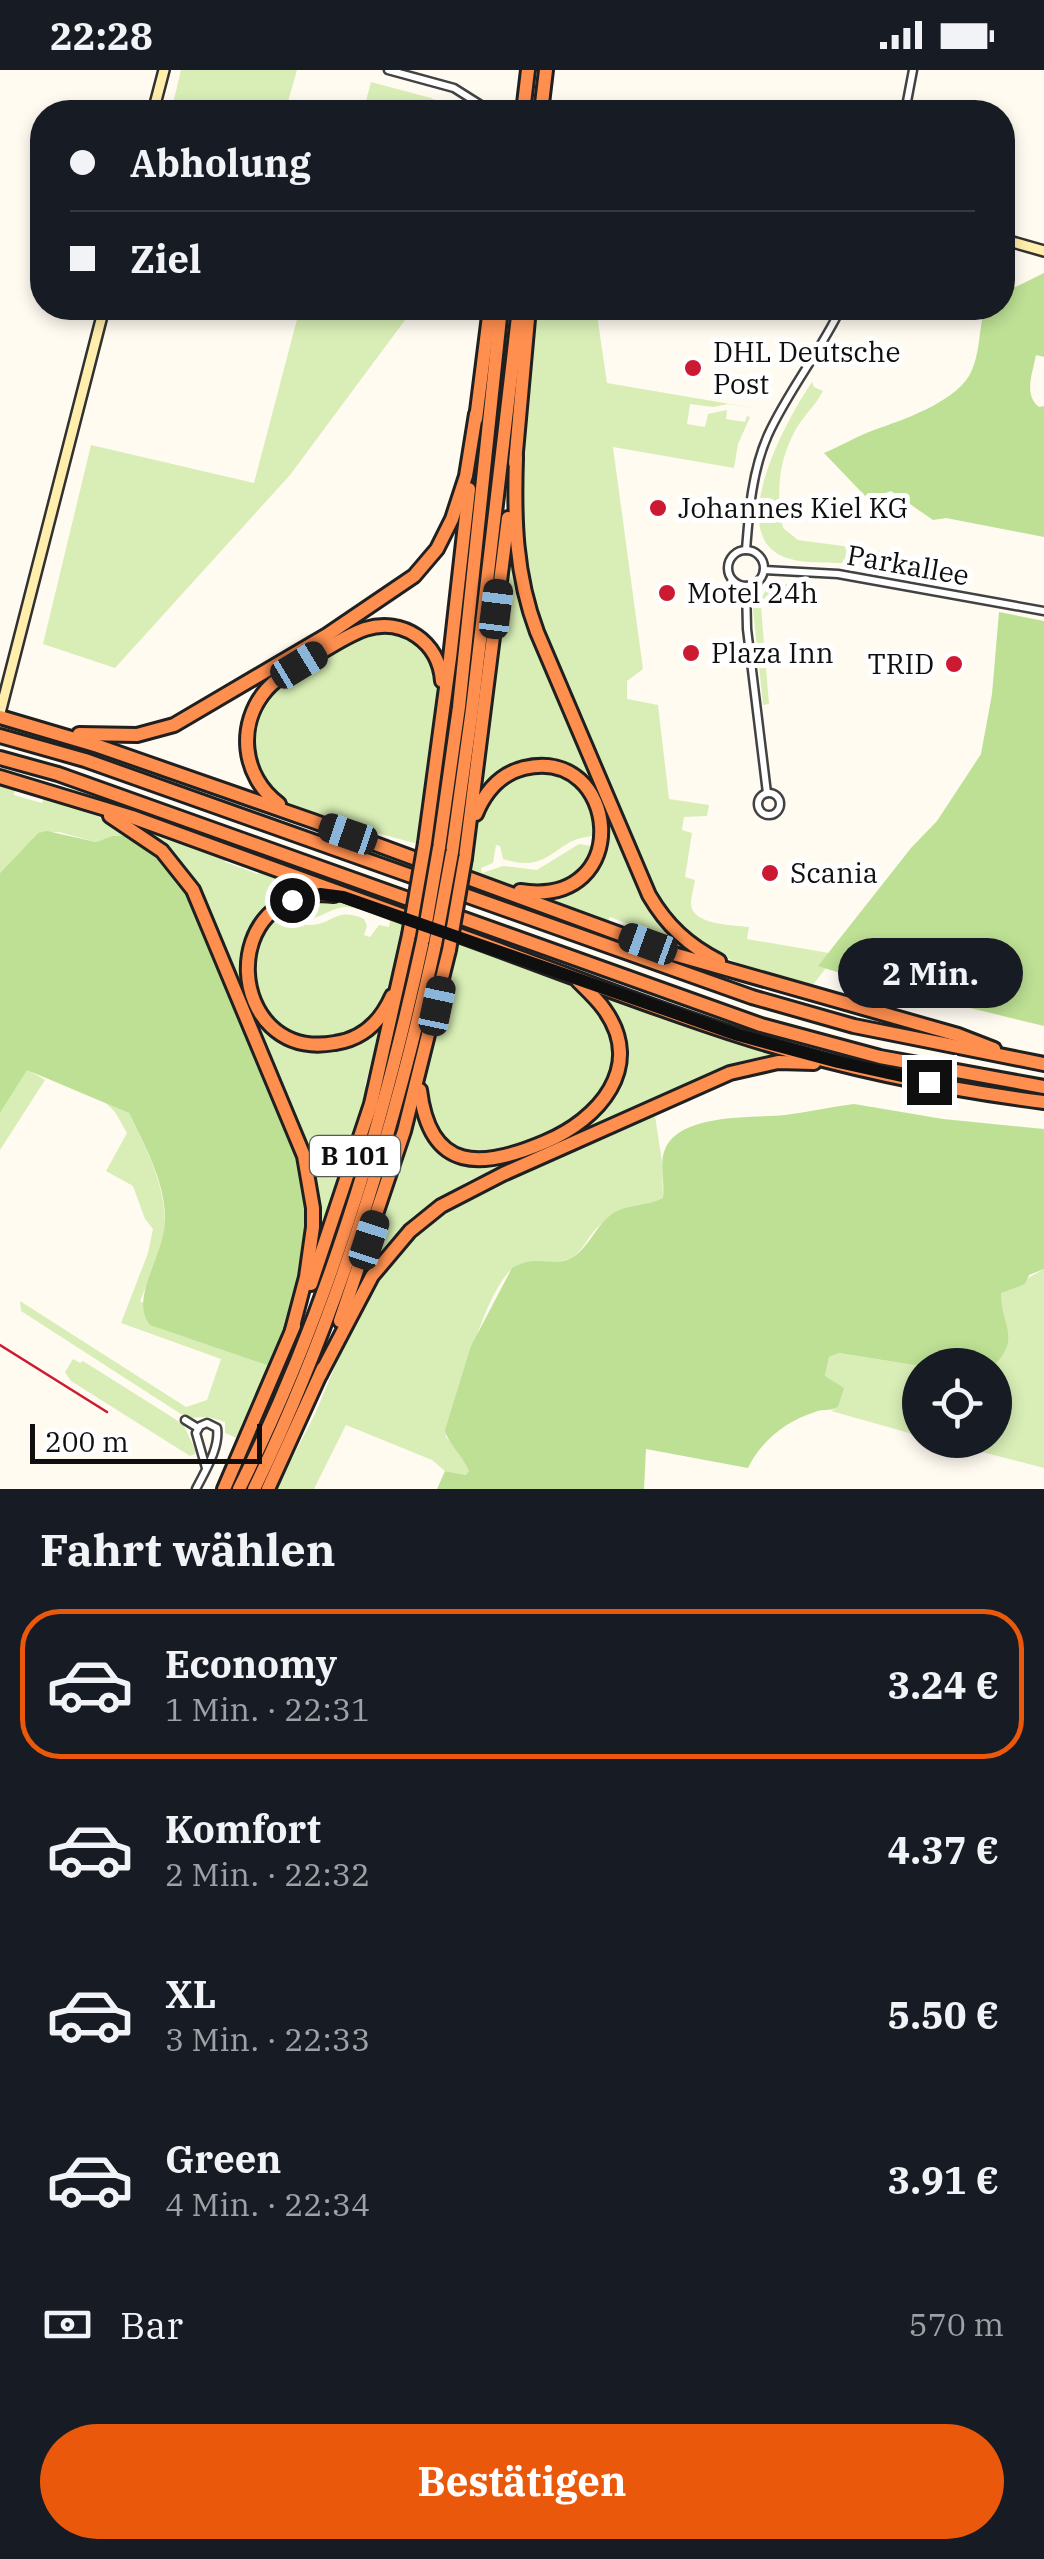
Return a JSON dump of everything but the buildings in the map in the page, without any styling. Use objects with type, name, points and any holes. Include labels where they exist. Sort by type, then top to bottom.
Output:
[{"type":"highway","points":[[525,100],[528,70]]},
{"type":"highway","points":[[542,100],[546,70]]},
{"type":"highway","name":"B 101","points":[[268,1489],[320,1375],[389,1180],[419,1079],[429,943],[425,843],[488,320]]},
{"type":"highway","name":"B 101","points":[[254,1489],[309,1363],[355,1240],[396,1110],[429,943],[452,853],[459,707],[500,320]]},
{"type":"highway","name":"B 101","points":[[240,1489],[337,1254],[384,1106],[452,853],[518,320]]},
{"type":"highway","name":"B 101","points":[[452,853],[468,838],[516,457],[528,320]]},
{"type":"highway","points":[[32,725],[106,737],[138,736],[174,726],[398,588],[428,559],[444,536],[459,498],[476,414]]},
{"type":"highway","points":[[516,457],[514,523],[520,578],[537,632],[649,896],[682,938],[753,978]]},
{"type":"highway","points":[[313,821],[282,806],[261,788],[249,762],[250,718],[257,702],[281,676],[350,636],[378,627],[411,632],[425,641],[441,669],[442,723]]},
{"type":"highway","points":[[0,715],[313,821],[677,955],[958,1035],[1014,1058]]},
{"type":"highway","points":[[0,736],[102,766],[752,997],[854,1026],[1044,1064]]},
{"type":"highway","points":[[0,758],[58,774],[761,1026],[880,1058],[1044,1087]]},
{"type":"highway","points":[[455,872],[518,891],[545,893],[575,884],[596,858],[602,833],[600,809],[588,788],[564,771],[549,766],[522,768],[502,778],[483,798],[468,838]]},
{"type":"highway","points":[[0,776],[86,802],[738,1035],[857,1066],[1044,1102]]},
{"type":"highway","points":[[86,802],[150,840],[192,890],[304,1156],[313,1215],[306,1278],[292,1330]]},
{"type":"highway","points":[[401,976],[374,1024],[356,1037],[329,1044],[299,1041],[280,1032],[261,1014],[250,994],[246,969],[259,927],[276,909],[309,895],[343,897],[406,916]]},
{"type":"highway","name":"B 101","points":[[224,1489],[321,1260],[378,1078],[401,976],[429,943]]},
{"type":"highway","points":[[419,1079],[426,1120],[434,1136],[463,1157],[488,1160],[517,1154],[568,1132],[596,1111],[615,1076],[618,1048],[604,1009],[572,976]]},
{"type":"highway","points":[[320,1375],[372,1276],[410,1231],[441,1206],[502,1174],[730,1073],[778,1062],[857,1066]]},
{"type":"main road","points":[[156,100],[164,70]]},
{"type":"main road","points":[[1015,243],[1044,251]]},
{"type":"main road","points":[[0,715],[101,320]]},
{"type":"street","points":[[388,70],[454,88],[473,100]]},
{"type":"street","points":[[908,100],[913,70]]},
{"type":"street","points":[[746,550],[752,497],[767,437],[835,320]]},
{"type":"street","points":[[746,550],[761,558],[764,570],[758,581],[746,586],[735,583],[727,568],[731,556],[746,550]]},
{"type":"street","name":"Parkallee","points":[[764,570],[838,574],[1044,611]]},
{"type":"street","points":[[746,586],[747,628],[767,793]]},
{"type":"street","points":[[185,1420],[198,1428]]},
{"type":"street","points":[[196,1489],[218,1433],[215,1426],[207,1423],[198,1428]]},
{"type":"street","points":[[198,1428],[206,1468]]},
{"type":"street","points":[[199,1446],[208,1452],[215,1447]]},
{"type":"green space","points":[[181,70],[297,70],[288,100],[174,100]]},
{"type":"green space","points":[[371,82],[435,100],[366,100]]},
{"type":"green space","points":[[1044,273],[1044,357],[1036,355],[1030,390],[1034,402],[1044,406],[1044,537],[946,518],[933,520],[891,491],[868,499],[824,453],[926,409],[961,386],[973,368],[982,320],[1015,320],[1015,287]]},
{"type":"green space","points":[[297,320],[405,320],[290,475],[115,668],[43,644],[91,445],[254,483]]},
{"type":"green space","points":[[532,320],[598,320],[607,383],[765,410],[728,404],[690,404],[687,424],[705,427],[708,414],[727,410],[726,419],[745,422],[750,417],[738,444],[734,468],[613,447],[643,669],[627,681],[627,699],[658,705],[669,799],[709,805],[707,816],[684,817],[682,830],[692,833],[685,877],[695,880],[693,911],[714,923],[749,927],[747,939],[829,953],[819,965],[826,968],[812,986],[742,965],[706,947],[672,917],[655,895],[530,599],[517,514]]},
{"type":"green space","points":[[812,382],[823,391],[796,429],[782,465],[779,490],[783,528],[798,540],[896,553],[899,558],[873,558],[872,562],[932,568],[935,581],[851,564],[792,559],[775,552],[763,537],[759,516],[768,467]]},
{"type":"green space","points":[[508,541],[512,569],[532,633],[656,916],[687,952],[673,947],[674,941],[610,917],[606,924],[539,898],[552,896],[595,867],[601,804],[546,762],[478,792]]},
{"type":"green space","points":[[795,582],[789,592],[770,597],[761,607],[769,704],[763,705],[753,609],[767,589]]},
{"type":"green space","points":[[999,612],[1044,621],[1044,1026],[888,988],[818,966],[937,821],[981,754],[992,694]]},
{"type":"green space","points":[[374,630],[399,633],[417,641],[435,670],[436,709],[418,844],[321,818],[292,806],[273,794],[257,772],[251,747],[259,708],[285,679]]},
{"type":"green space","points":[[553,771],[574,780],[596,809],[595,836],[570,842],[533,862],[503,859],[500,846],[496,845],[493,863],[481,868],[482,873],[503,866],[537,870],[579,844],[592,846],[590,863],[562,886],[519,888],[471,873],[480,818],[491,794],[517,773]]},
{"type":"green space","points":[[0,785],[15,790],[14,795],[42,803],[44,798],[108,820],[135,835],[112,836],[96,842],[59,832],[38,833],[0,873]]},
{"type":"green space","points":[[141,827],[227,855],[225,862],[258,874],[262,866],[321,888],[291,895],[249,938],[242,966],[249,1003],[310,1048],[384,1020],[377,1061],[372,1061],[365,1085],[369,1090],[318,1253],[319,1217],[306,1149],[216,925],[180,862]]},
{"type":"green space","points":[[47,831],[96,842],[112,836],[135,835],[172,870],[190,897],[293,1144],[307,1205],[306,1260],[292,1309],[267,1365],[150,1325],[143,1301],[164,1230],[164,1202],[152,1162],[129,1113],[27,1070],[0,1113],[0,873],[38,833]]},
{"type":"green space","points":[[340,898],[405,921],[398,968],[388,995],[367,1021],[342,1035],[316,1039],[292,1032],[271,1017],[257,995],[253,968],[260,935],[279,912],[309,925],[340,915],[354,916],[364,919],[364,935],[370,937],[379,925],[389,927],[390,921],[355,908],[344,907],[311,919],[293,909],[294,904]]},
{"type":"green space","points":[[458,939],[576,985],[592,1000],[611,1034],[611,1071],[593,1105],[572,1122],[523,1145],[485,1153],[468,1151],[453,1146],[440,1135],[431,1119],[425,1083]]},
{"type":"green space","points":[[596,990],[697,1023],[695,1030],[728,1040],[731,1034],[782,1054],[720,1068],[466,1182],[412,1217],[363,1273],[416,1102],[426,1129],[476,1163],[589,1121],[623,1059]]},
{"type":"green space","points":[[27,1069],[45,1080],[0,1150],[0,1113]]},
{"type":"green space","points":[[106,1103],[129,1113],[156,1175],[164,1208],[163,1242],[140,1302],[292,1309],[241,1440],[225,1433],[225,1422],[209,1417],[187,1418],[21,1311],[20,1301],[186,1407],[207,1400],[221,1359],[121,1323],[148,1253],[153,1229],[145,1219],[133,1186],[106,1171],[127,1133]]},
{"type":"green space","points":[[854,1104],[943,1119],[1044,1129],[1044,1269],[1029,1275],[1025,1284],[1001,1293],[1008,1330],[1006,1348],[902,1348],[902,1363],[839,1353],[829,1357],[825,1376],[844,1388],[838,1407],[804,1416],[784,1427],[767,1441],[748,1468],[646,1449],[644,1489],[437,1489],[445,1471],[466,1475],[469,1471],[445,1430],[471,1346],[512,1268],[573,1257],[610,1215],[663,1198],[664,1151],[676,1135],[689,1127],[722,1119],[785,1115]]},
{"type":"green space","points":[[654,1109],[663,1198],[607,1220],[569,1259],[516,1266],[494,1295],[483,1318],[446,1437],[462,1453],[467,1475],[445,1471],[432,1460],[346,1425],[314,1489],[276,1489],[315,1414],[366,1292],[405,1239],[458,1199]]},
{"type":"green space","points":[[1044,1269],[1044,1468],[1005,1458],[1012,1458],[1012,1348],[997,1348],[1001,1293]]},
{"type":"green space","points":[[839,1353],[902,1363],[902,1431],[831,1411],[838,1407],[843,1388],[825,1376],[829,1357]]},
{"type":"green space","points":[[73,1359],[83,1361],[183,1424],[195,1454],[190,1456],[71,1381],[65,1372]]},
{"type":"railway","points":[[0,1345],[107,1412]]},
{"type":"place","name":"DHL Deutsche Post","points":[[693,368]]},
{"type":"place","name":"Johannes Kiel KG","points":[[658,508]]},
{"type":"place","name":"Motel 24h","points":[[667,593]]},
{"type":"place","name":"Plaza Inn","points":[[691,653]]},
{"type":"place","name":"TRID","points":[[954,664]]},
{"type":"place","name":"Scania","points":[[770,873]]},
{"type":"route","points":[[292,900],[320,894],[343,897],[738,1035],[929,1082]]}]
